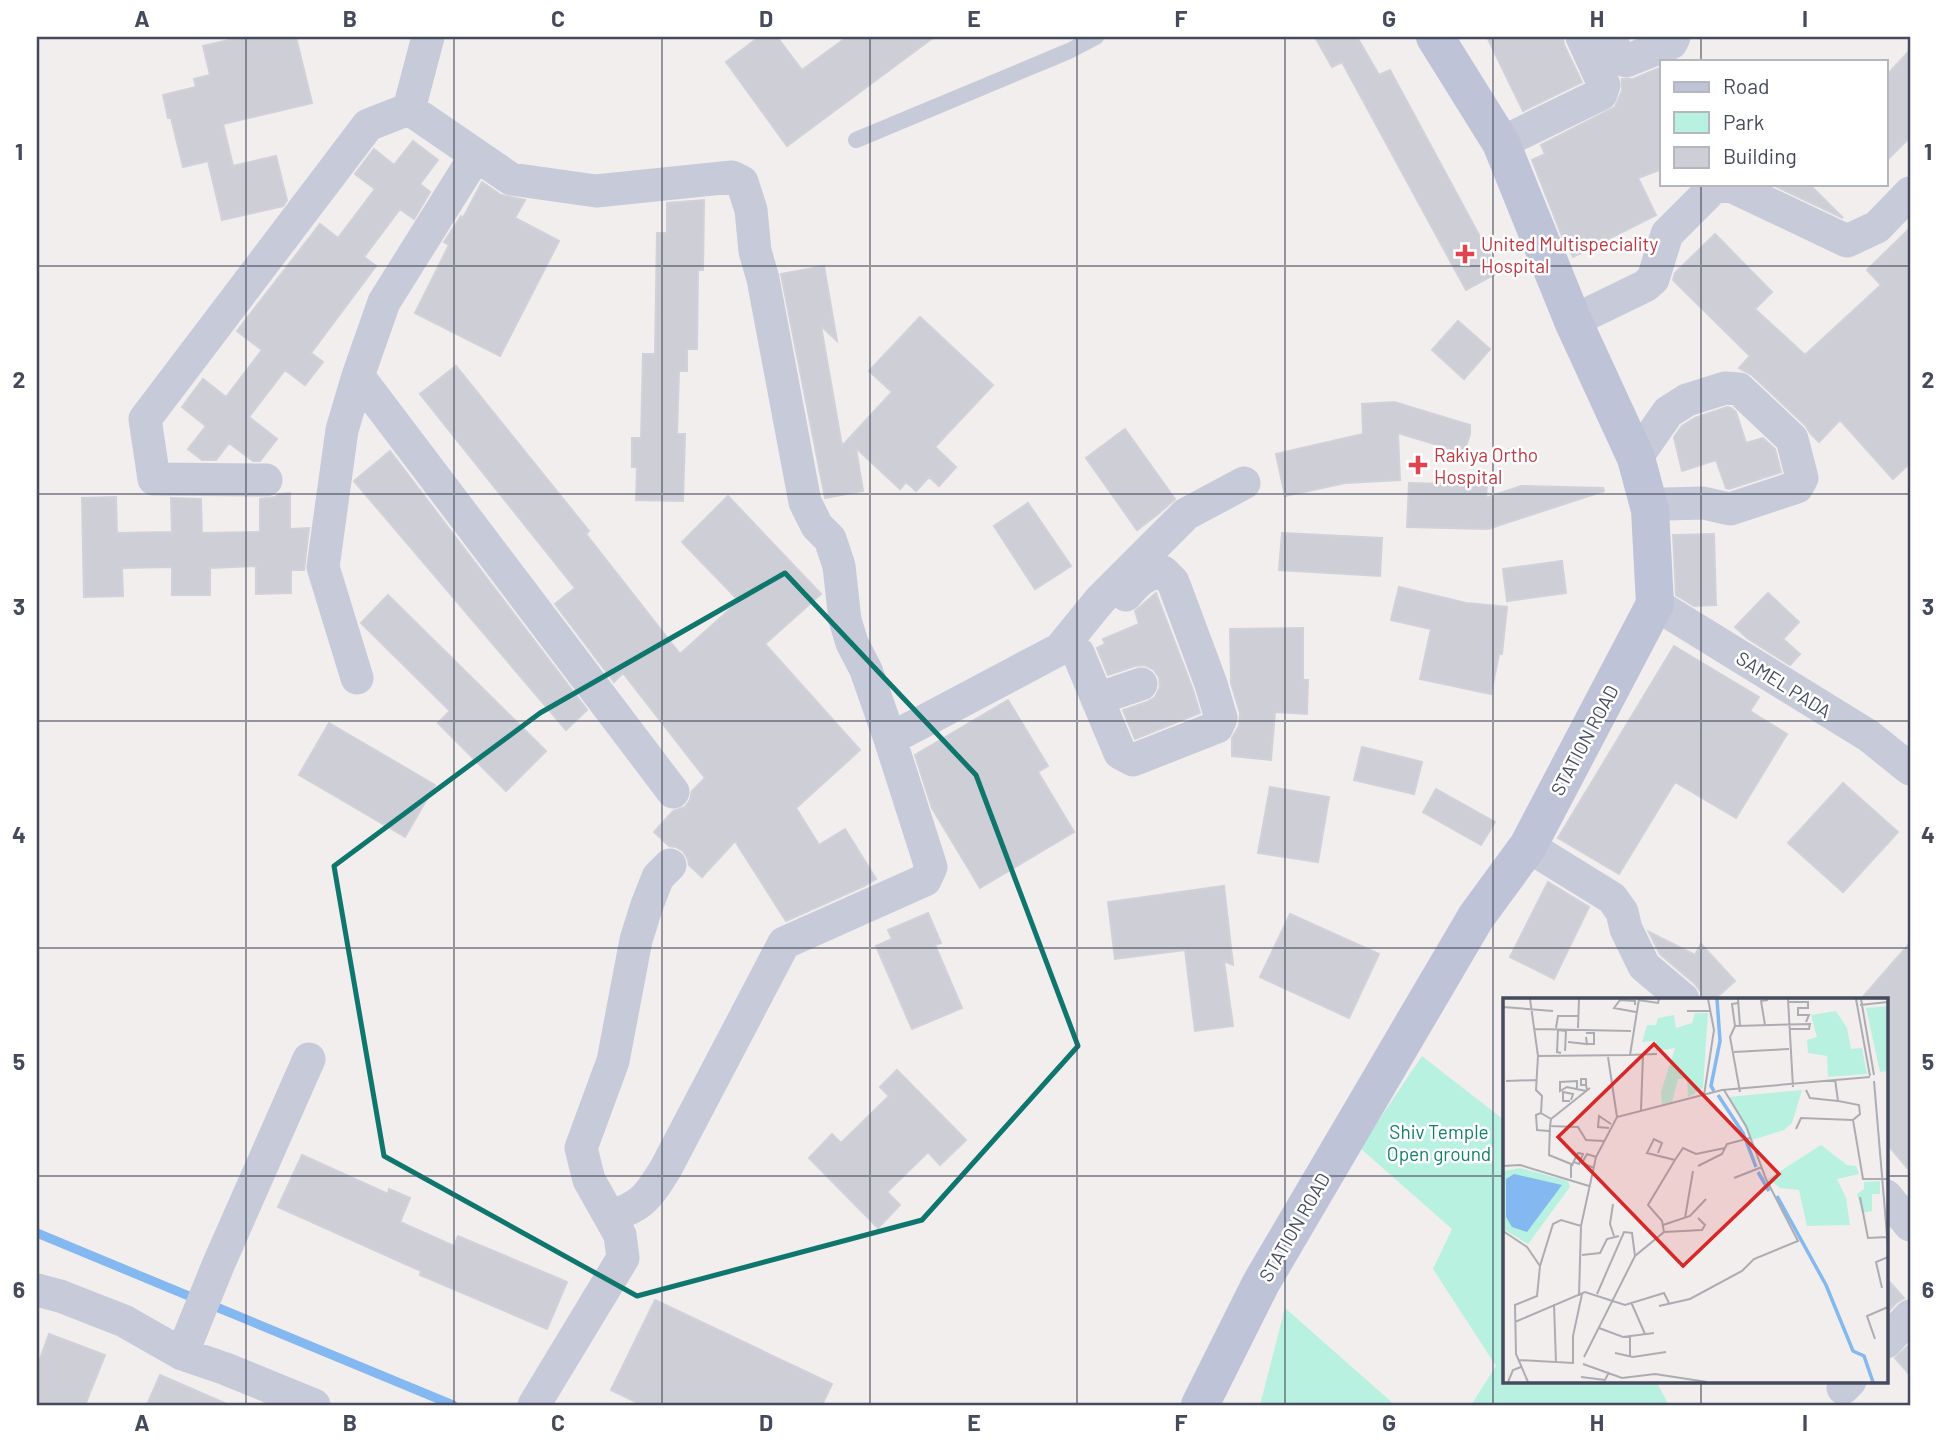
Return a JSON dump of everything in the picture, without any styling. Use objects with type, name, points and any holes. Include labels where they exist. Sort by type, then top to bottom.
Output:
[{"type":"main road","points":[[1438,38],[1501,143],[1573,321],[1636,458],[1648,507],[1655,604]]},
{"type":"main road","name":"STATION ROAD","points":[[1200,1405],[1261,1283],[1476,917],[1528,846],[1655,604]]},
{"type":"street","points":[[409,109],[428,37]]},
{"type":"street","points":[[1501,143],[1601,94],[1604,85],[1582,37]]},
{"type":"street","points":[[1610,37],[1618,57],[1626,61],[1671,43],[1674,37]]},
{"type":"street","points":[[409,109],[510,179],[596,191],[732,177],[742,182],[751,210],[755,251],[763,279],[805,502],[817,526],[830,539],[839,565],[845,620],[852,643],[866,670],[931,867],[925,880],[784,943],[650,1195],[629,1211],[610,1216]]},
{"type":"street","points":[[266,480],[154,479],[145,419],[368,125],[409,109]]},
{"type":"street","points":[[357,678],[323,567],[342,430],[384,302],[475,155]]},
{"type":"street","points":[[1573,321],[1645,286],[1653,279],[1667,234],[1714,187],[1731,186],[1847,241],[1877,227],[1910,193]]},
{"type":"street","points":[[358,376],[673,792]]},
{"type":"street","points":[[1636,458],[1668,412],[1687,400],[1724,388],[1739,389],[1792,439],[1802,478],[1797,487],[1730,509],[1693,503],[1648,507]]},
{"type":"street","points":[[1069,651],[1100,600],[1186,514],[1244,483]]},
{"type":"street","points":[[890,739],[1069,651],[1135,583],[1152,572],[1163,572],[1173,582],[1211,684],[1221,719],[1217,727],[1133,760],[1120,753],[1097,699],[1069,651]]},
{"type":"street","name":"SAMEL PADA","points":[[1655,604],[1869,736],[1910,769]]},
{"type":"street","points":[[1097,699],[1141,684]]},
{"type":"street","points":[[1528,846],[1612,898],[1622,912],[1626,929],[1644,966],[1681,998]]},
{"type":"street","points":[[535,1402],[623,1258],[621,1235],[589,1180],[581,1148],[613,1061],[636,940],[647,905],[657,877],[670,865]]},
{"type":"street","points":[[182,1354],[309,1059]]},
{"type":"street","points":[[1888,1198],[1910,1225]]},
{"type":"street","points":[[37,1290],[124,1321],[182,1354],[314,1405]]},
{"type":"street","points":[[1888,1340],[1910,1316]]},
{"type":"lane","points":[[856,140],[1069,51],[1096,37]]},
{"type":"highlighted area","points":[[785,573],[976,775],[1078,1046],[922,1220],[637,1296],[384,1156],[334,866],[540,713]]},
{"type":"green space","name":"Shiv Temple Open ground","points":[[1422,1056],[1503,1119],[1503,1382],[1657,1382],[1669,1405],[1471,1405],[1496,1366],[1433,1269],[1452,1229],[1360,1148]]},
{"type":"green space","points":[[1285,1308],[1395,1405],[1260,1405]]},
{"type":"building","points":[[242,37],[296,37],[312,103],[223,124],[233,166],[276,156],[287,200],[283,206],[222,220],[208,161],[183,167],[163,95],[196,87],[194,79],[210,75],[203,46]]},
{"type":"building","points":[[759,37],[777,37],[802,70],[847,37],[934,37],[787,146],[726,62]]},
{"type":"building","points":[[1315,37],[1357,37],[1379,75],[1390,70],[1499,272],[1466,290],[1342,62],[1332,67]]},
{"type":"building","points":[[1487,37],[1563,37],[1564,45],[1582,82],[1523,111]]},
{"type":"building","points":[[1910,50],[1910,137],[1888,159],[1888,74]]},
{"type":"building","points":[[1660,68],[1660,170],[1638,178],[1656,215],[1573,257],[1532,160],[1545,154],[1541,145],[1615,107],[1622,91],[1622,79],[1633,79]]},
{"type":"building","points":[[413,141],[438,160],[420,184],[430,192],[414,219],[400,209],[364,257],[376,266],[311,353],[323,362],[305,385],[285,370],[249,417],[277,439],[260,461],[253,461],[229,443],[216,460],[202,460],[188,449],[206,426],[182,407],[203,379],[226,397],[262,350],[237,331],[320,224],[338,238],[375,189],[355,174],[374,149],[394,165]]},
{"type":"building","points":[[482,182],[501,195],[525,200],[515,218],[559,241],[500,356],[415,313],[449,245],[444,242],[461,216],[463,218]]},
{"type":"building","points":[[1775,186],[1811,186],[1843,218]]},
{"type":"building","points":[[704,200],[703,270],[698,270],[697,349],[687,349],[687,371],[679,371],[677,434],[685,434],[683,501],[636,500],[637,467],[632,467],[632,438],[641,438],[643,354],[655,354],[657,233],[667,233],[667,203]]},
{"type":"building","points":[[1910,228],[1910,463],[1893,479],[1840,420],[1819,442],[1805,425],[1752,375],[1739,368],[1750,356],[1673,280],[1675,273],[1715,234],[1772,292],[1755,309],[1805,355],[1881,285],[1867,270]]},
{"type":"building","points":[[824,266],[837,341],[821,326],[842,446],[892,392],[869,371],[920,317],[993,385],[935,447],[956,467],[939,486],[929,477],[916,491],[906,482],[900,489],[856,448],[863,491],[825,498],[781,274]]},
{"type":"building","points":[[1458,321],[1490,349],[1464,379],[1432,350]]},
{"type":"building","points":[[456,366],[589,531],[586,534],[680,654],[739,601],[682,542],[728,496],[821,594],[765,644],[860,750],[796,808],[819,845],[845,829],[876,879],[786,921],[735,841],[702,877],[689,865],[683,851],[669,846],[654,832],[673,811],[685,807],[692,791],[705,778],[623,673],[614,682],[555,604],[575,588],[420,394]]},
{"type":"building","points":[[1394,402],[1470,425],[1464,453],[1398,433],[1400,480],[1345,483],[1285,496],[1276,454],[1363,434],[1362,404]]},
{"type":"building","points":[[1727,407],[1736,412],[1746,443],[1763,438],[1775,449],[1781,472],[1729,489],[1726,488],[1716,460],[1682,471],[1674,437],[1682,426],[1695,418]]},
{"type":"building","points":[[1125,429],[1175,499],[1137,530],[1086,458]]},
{"type":"building","points":[[390,451],[587,710],[566,730],[354,481]]},
{"type":"building","points":[[1409,483],[1487,485],[1486,498],[1521,486],[1603,488],[1604,491],[1488,529],[1407,527]]},
{"type":"building","points":[[290,493],[290,529],[309,528],[304,570],[291,570],[291,593],[256,594],[256,566],[210,568],[210,595],[172,595],[172,567],[122,568],[123,596],[84,597],[82,498],[116,497],[117,533],[172,532],[171,498],[201,499],[202,533],[260,532],[260,499]]},
{"type":"building","points":[[1028,503],[1071,566],[1035,589],[994,526]]},
{"type":"building","points":[[1282,533],[1382,538],[1380,576],[1279,570]]},
{"type":"building","points":[[1714,534],[1716,605],[1694,606],[1676,595],[1673,535]]},
{"type":"building","points":[[1562,561],[1566,593],[1507,601],[1503,569]]},
{"type":"building","points":[[1399,587],[1466,603],[1507,607],[1502,654],[1499,654],[1491,694],[1420,679],[1431,629],[1391,620]]},
{"type":"building","points":[[1156,593],[1200,713],[1135,739],[1123,710],[1155,697],[1160,687],[1159,677],[1153,669],[1144,665],[1108,675],[1097,648],[1105,644],[1103,639],[1139,624],[1135,611]]},
{"type":"building","points":[[1768,593],[1799,622],[1783,639],[1800,654],[1790,665],[1747,638],[1735,627]]},
{"type":"building","points":[[388,595],[546,751],[506,791],[438,723],[450,711],[361,623]]},
{"type":"building","points":[[1303,628],[1303,680],[1308,680],[1307,714],[1275,712],[1271,760],[1232,756],[1232,738],[1239,726],[1240,713],[1231,683],[1230,629]]},
{"type":"building","points":[[1674,646],[1759,697],[1750,711],[1787,734],[1736,818],[1675,782],[1619,874],[1558,838]]},
{"type":"building","points":[[1008,700],[1048,766],[1038,772],[1074,832],[980,888],[932,808],[915,755]]},
{"type":"building","points":[[329,723],[435,785],[405,837],[299,775]]},
{"type":"building","points":[[1362,747],[1422,762],[1414,794],[1354,780]]},
{"type":"building","points":[[1843,783],[1898,832],[1843,892],[1788,843]]},
{"type":"building","points":[[1270,787],[1329,797],[1318,862],[1258,853]]},
{"type":"building","points":[[1436,789],[1495,822],[1481,845],[1423,812]]},
{"type":"building","points":[[1548,882],[1589,907],[1554,979],[1510,957]]},
{"type":"building","points":[[1224,886],[1233,965],[1224,961],[1233,1026],[1195,1031],[1185,950],[1115,959],[1108,902]]},
{"type":"building","points":[[928,913],[941,943],[935,945],[962,1008],[912,1029],[876,946],[892,939],[888,930]]},
{"type":"building","points":[[1290,914],[1379,954],[1349,1018],[1260,977]]},
{"type":"building","points":[[1649,932],[1695,955],[1701,944],[1735,981],[1716,998],[1702,998],[1695,984],[1660,954]]},
{"type":"building","points":[[1910,943],[1910,1171],[1888,1145],[1888,998],[1862,998]]},
{"type":"building","points":[[897,1070],[966,1140],[940,1165],[928,1152],[887,1192],[900,1205],[878,1228],[809,1158],[832,1134],[841,1143],[889,1096],[880,1087]]},
{"type":"building","points":[[302,1155],[388,1194],[389,1189],[410,1198],[400,1222],[454,1246],[458,1236],[567,1282],[547,1329],[420,1275],[421,1271],[278,1207]]},
{"type":"building","points":[[1888,1280],[1904,1298],[1888,1312]]},
{"type":"building","points":[[655,1300],[832,1384],[822,1405],[642,1405],[611,1390]]},
{"type":"building","points":[[49,1334],[105,1355],[85,1405],[37,1405],[37,1367]]},
{"type":"building","points":[[1910,1344],[1910,1375],[1895,1358]]},
{"type":"building","points":[[160,1375],[229,1405],[147,1405]]},
{"type":"waterway","points":[[37,1233],[196,1299]]},
{"type":"waterway","points":[[209,1304],[453,1405]]},
{"type":"place","name":"United Multispeciality Hospital","points":[[1465,254]]},
{"type":"place","name":"Rakiya Ortho Hospital","points":[[1418,465]]}]
